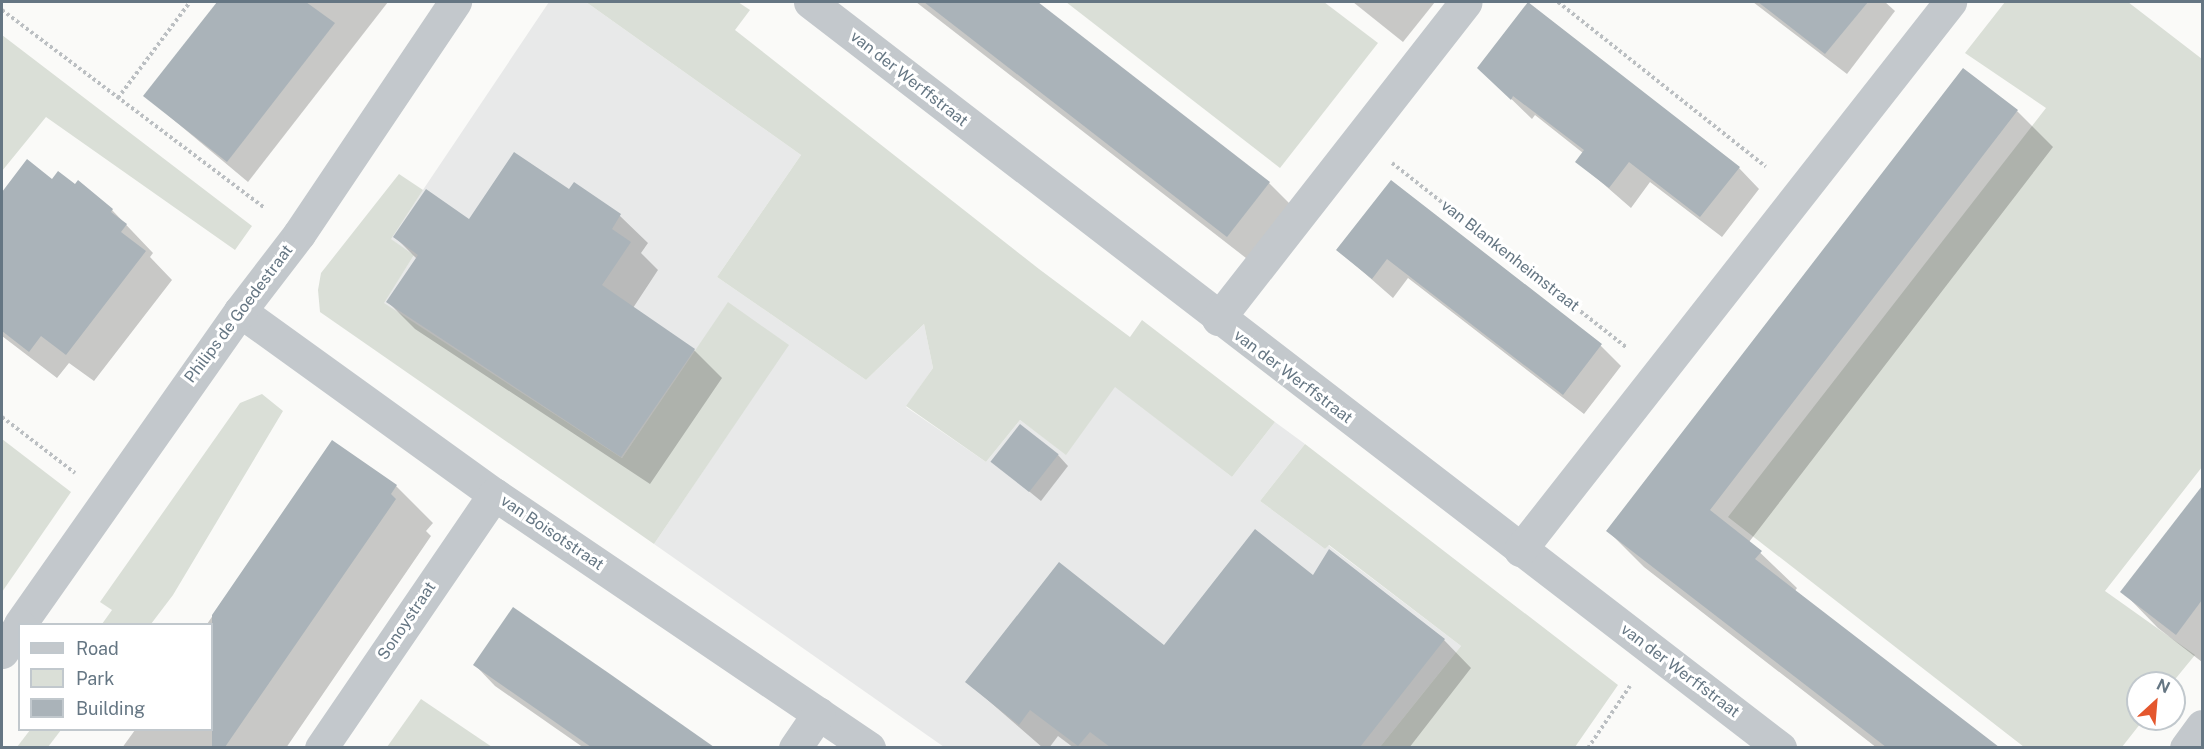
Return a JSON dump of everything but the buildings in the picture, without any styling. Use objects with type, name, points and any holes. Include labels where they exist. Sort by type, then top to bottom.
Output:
[{"type":"street","name":"Philips de Goedestraat","points":[[21,623],[107,497],[240,311],[299,234],[455,2]]},
{"type":"street","name":"van der Werffstraat","points":[[810,2],[1218,319],[1780,747]]},
{"type":"street","points":[[1218,319],[1466,2]]},
{"type":"street","points":[[1520,550],[1802,195],[1950,2]]},
{"type":"street","name":"van Boisotstraat","points":[[240,311],[494,494],[869,747]]},
{"type":"street","name":"Sonoystraat","points":[[321,747],[494,494]]},
{"type":"street","name":"Philips de Goedestraat","points":[[2,652],[18,628]]},
{"type":"street","points":[[795,747],[819,713]]},
{"type":"street","points":[[2186,747],[2202,726]]},
{"type":"path","points":[[118,98],[190,2]]},
{"type":"path","points":[[1558,2],[1802,195]]},
{"type":"path","points":[[2,10],[299,234]]},
{"type":"path","name":"van Blankenheimstraat","points":[[1361,138],[1660,374]]},
{"type":"path","points":[[2,417],[107,497]]},
{"type":"path","points":[[1588,747],[1655,651]]},
{"type":"shaded area","points":[[549,2],[586,2],[801,155],[717,277],[866,380],[924,324],[933,368],[906,407],[986,462],[1020,420],[1066,454],[1115,386],[1232,477],[1275,422],[1305,444],[1260,501],[1325,549],[1328,545],[1461,646],[1380,747],[944,747],[654,544],[788,345],[728,303],[622,458],[383,303],[414,255],[390,239]]},
{"type":"green space","points":[[586,2],[738,2],[750,10],[735,30],[1039,269],[1130,337],[1142,320],[1275,422],[1232,477],[1115,387],[1066,455],[1020,420],[986,462],[906,406],[933,368],[924,324],[866,380],[717,277],[801,155]]},
{"type":"green space","points":[[1066,2],[1324,2],[1378,43],[1280,168]]},
{"type":"green space","points":[[2005,2],[2128,2],[2202,59],[2202,467],[2105,591],[2195,655],[2182,671],[2126,671],[2126,731],[2135,731],[2122,747],[2024,747],[1728,517],[2046,108],[1965,53]]},
{"type":"green space","points":[[2,35],[252,226],[235,250],[46,117],[2,171]]},
{"type":"green space","points":[[399,174],[423,190],[391,239],[414,255],[384,303],[622,458],[728,302],[789,345],[654,544],[320,312],[318,290],[321,273]]},
{"type":"green space","points":[[262,394],[283,411],[173,595],[152,623],[103,623],[112,610],[100,602],[240,403]]},
{"type":"green space","points":[[2,439],[71,492],[2,592]]},
{"type":"green space","points":[[1305,444],[1618,685],[1575,747],[1380,747],[1461,646],[1329,545],[1325,549],[1260,501]]},
{"type":"green space","points":[[421,699],[492,747],[387,747]]},
{"type":"green space","points":[[29,731],[60,731],[48,747],[17,747]]}]
